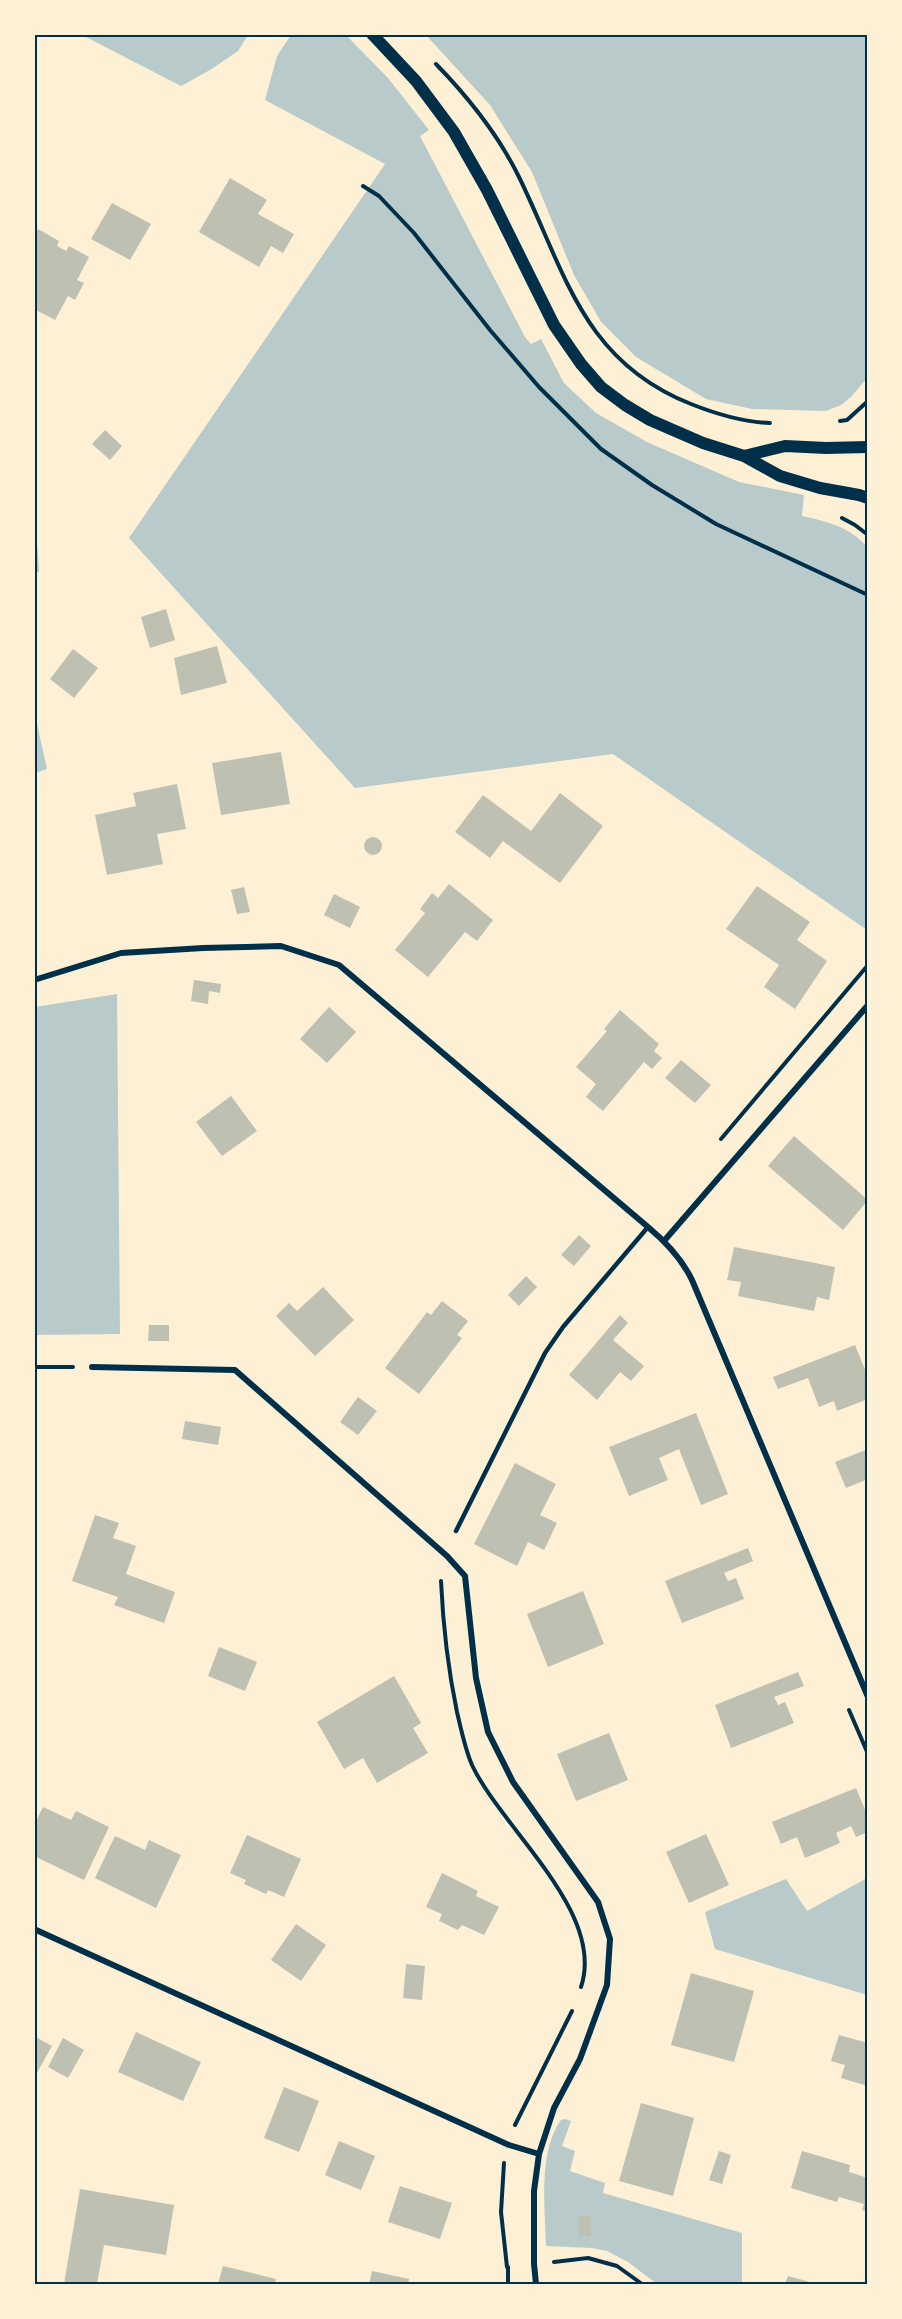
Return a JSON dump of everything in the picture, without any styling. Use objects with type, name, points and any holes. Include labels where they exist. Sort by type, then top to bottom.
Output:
[{"type":"main road","points":[[372,34],[416,81],[454,132],[487,190],[554,325],[581,364],[602,387],[633,410],[703,443],[744,456],[780,476],[820,488],[867,498]]},
{"type":"main road","points":[[744,456],[785,446],[867,447]]},
{"type":"street","points":[[34,980],[121,953],[202,948],[281,946],[339,965],[664,1240],[686,1268],[692,1280],[867,1697]]},
{"type":"street","points":[[664,1240],[867,1005]]},
{"type":"street","points":[[92,1367],[235,1370],[447,1556],[465,1576],[476,1678],[488,1732],[513,1782],[598,1902],[610,1939],[608,1985],[580,2059],[554,2108],[539,2154],[534,2191],[536,2284]]},
{"type":"street","points":[[34,1929],[509,2145],[539,2154]]},
{"type":"lane","points":[[456,1531],[545,1353],[563,1328],[648,1227]]},
{"type":"path","points":[[429,56],[487,121],[518,176],[558,268],[582,311],[605,344],[626,366],[674,397],[720,415],[777,423]]},
{"type":"path","points":[[363,186],[379,196],[414,233],[490,330],[539,387],[601,449],[652,485],[716,524],[867,595]]},
{"type":"path","points":[[838,422],[847,420],[867,400]]},
{"type":"path","points":[[834,514],[855,525],[867,535]]},
{"type":"path","points":[[715,1146],[867,965]]},
{"type":"path","points":[[34,1367],[92,1367]]},
{"type":"path","points":[[447,1556],[441,1576],[449,1675],[471,1764],[489,1794],[567,1900],[578,1923],[585,1953],[580,1990]]},
{"type":"path","points":[[508,2284],[501,2212],[503,2168],[513,2130],[574,2007]]},
{"type":"path","points":[[507,2267],[588,2258],[618,2266],[642,2284]]},
{"type":"shaded area","points":[[82,35],[248,35],[238,51],[181,86]]},
{"type":"shaded area","points":[[291,35],[346,35],[388,78],[429,130],[420,136],[525,337],[531,344],[541,339],[564,383],[596,413],[647,442],[739,482],[804,495],[802,516],[846,530],[867,547],[867,930],[613,754],[355,788],[129,538],[385,164],[265,100],[277,56]]},
{"type":"shaded area","points":[[426,35],[867,35],[867,378],[851,397],[841,405],[826,411],[752,409],[706,399],[636,357],[601,322],[574,275],[532,172],[490,105]]},
{"type":"shaded area","points":[[34,710],[47,769],[35,773],[34,773]]},
{"type":"shaded area","points":[[117,994],[120,1334],[35,1335],[35,1007]]},
{"type":"shaded area","points":[[867,1878],[867,1995],[715,1949],[705,1912],[786,1879],[807,1911]]},
{"type":"shaded area","points":[[561,2120],[571,2121],[562,2146],[575,2151],[570,2171],[605,2183],[603,2193],[742,2233],[742,2284],[657,2284],[628,2262],[607,2251],[546,2246],[544,2181],[546,2164],[554,2133]]},
{"type":"building","points":[[230,178],[267,200],[258,214],[294,234],[283,253],[271,246],[259,267],[199,232]]},
{"type":"building","points":[[112,203],[151,224],[130,260],[91,239]]},
{"type":"building","points":[[38,229],[59,241],[57,246],[66,251],[69,246],[89,257],[77,280],[84,283],[75,300],[68,296],[55,320],[34,309],[34,236]]},
{"type":"building","points":[[105,430],[122,446],[110,460],[92,444]]},
{"type":"building","points":[[34,527],[36,527],[39,572],[34,572]]},
{"type":"building","points":[[166,609],[175,640],[150,648],[141,617]]},
{"type":"building","points":[[217,646],[227,683],[181,695],[174,658]]},
{"type":"building","points":[[73,649],[98,668],[74,698],[50,679]]},
{"type":"building","points":[[281,752],[290,804],[221,815],[212,763]]},
{"type":"building","points":[[177,784],[186,829],[157,834],[163,864],[107,875],[95,815],[136,806],[133,793]]},
{"type":"building","points":[[560,793],[603,826],[560,883],[503,841],[490,858],[455,832],[483,795],[531,831]]},
{"type":"building","points":[[369,837],[377,837],[382,842],[380,853],[369,855],[364,850],[364,842]]},
{"type":"building","points":[[449,884],[493,920],[477,941],[465,932],[428,977],[395,950],[425,913],[420,909],[432,893],[438,898]]},
{"type":"building","points":[[757,886],[810,922],[797,940],[827,961],[795,1009],[764,987],[779,965],[726,929]]},
{"type":"building","points":[[244,887],[250,912],[237,914],[231,890]]},
{"type":"building","points":[[334,894],[360,907],[350,928],[324,915]]},
{"type":"building","points":[[194,980],[221,984],[220,993],[209,991],[208,1004],[191,1001]]},
{"type":"building","points":[[329,1007],[356,1032],[327,1063],[300,1039]]},
{"type":"building","points":[[620,1010],[659,1044],[654,1051],[662,1058],[652,1069],[644,1062],[603,1111],[586,1097],[596,1084],[576,1067],[607,1031],[604,1029]]},
{"type":"building","points":[[681,1060],[711,1085],[695,1103],[665,1078]]},
{"type":"building","points":[[231,1096],[257,1131],[222,1156],[196,1122]]},
{"type":"building","points":[[794,1136],[868,1200],[843,1230],[768,1166]]},
{"type":"building","points":[[579,1235],[591,1246],[574,1266],[561,1255]]},
{"type":"building","points":[[734,1247],[835,1267],[829,1300],[817,1297],[814,1311],[738,1296],[741,1282],[727,1280]]},
{"type":"building","points":[[526,1276],[537,1287],[519,1306],[508,1295]]},
{"type":"building","points":[[323,1287],[354,1320],[315,1356],[276,1316],[289,1303],[297,1311]]},
{"type":"building","points":[[442,1301],[468,1321],[457,1335],[462,1338],[419,1394],[385,1368],[427,1312],[431,1315]]},
{"type":"building","points":[[620,1315],[628,1323],[613,1340],[644,1366],[631,1381],[620,1372],[597,1400],[569,1375]]},
{"type":"building","points":[[149,1325],[169,1325],[169,1341],[148,1341]]},
{"type":"building","points":[[855,1345],[868,1377],[868,1399],[837,1411],[834,1401],[819,1407],[808,1378],[778,1389],[773,1377]]},
{"type":"building","points":[[358,1397],[377,1411],[358,1435],[340,1422]]},
{"type":"building","points":[[696,1413],[728,1494],[701,1505],[679,1449],[659,1458],[668,1480],[629,1496],[609,1447]]},
{"type":"building","points":[[185,1421],[221,1427],[218,1445],[182,1439]]},
{"type":"building","points":[[868,1449],[868,1479],[846,1488],[835,1462]]},
{"type":"building","points":[[515,1463],[556,1484],[540,1515],[557,1523],[544,1550],[528,1542],[517,1566],[474,1544]]},
{"type":"building","points":[[95,1515],[119,1523],[113,1538],[136,1546],[126,1574],[175,1592],[164,1623],[114,1605],[118,1597],[72,1581]]},
{"type":"building","points":[[748,1548],[753,1561],[724,1573],[728,1581],[736,1578],[744,1599],[682,1623],[665,1581]]},
{"type":"building","points":[[583,1591],[604,1644],[548,1667],[527,1614]]},
{"type":"building","points":[[219,1647],[257,1662],[245,1691],[208,1676]]},
{"type":"building","points":[[798,1672],[804,1686],[774,1697],[778,1705],[785,1702],[794,1723],[731,1748],[715,1705]]},
{"type":"building","points":[[394,1676],[421,1723],[413,1728],[428,1753],[377,1783],[363,1758],[344,1769],[317,1722]]},
{"type":"building","points":[[609,1733],[628,1780],[576,1801],[557,1754]]},
{"type":"building","points":[[856,1788],[868,1817],[868,1832],[856,1837],[851,1826],[836,1833],[840,1843],[805,1858],[797,1837],[781,1844],[772,1822]]},
{"type":"building","points":[[43,1807],[71,1820],[76,1811],[109,1827],[84,1880],[34,1856],[34,1825]]},
{"type":"building","points":[[706,1834],[729,1885],[689,1903],[666,1852]]},
{"type":"building","points":[[247,1835],[301,1859],[284,1897],[268,1890],[266,1894],[244,1884],[246,1880],[230,1873]]},
{"type":"building","points":[[115,1836],[145,1850],[149,1840],[181,1855],[156,1908],[95,1878]]},
{"type":"building","points":[[442,1873],[478,1891],[476,1896],[499,1907],[484,1935],[462,1925],[458,1930],[439,1921],[442,1914],[426,1907]]},
{"type":"building","points":[[296,1924],[326,1945],[301,1981],[271,1960]]},
{"type":"building","points":[[406,1964],[425,1966],[422,2000],[403,1998]]},
{"type":"building","points":[[691,1973],[754,1991],[734,2062],[671,2045]]},
{"type":"building","points":[[136,2032],[201,2062],[183,2101],[118,2072]]},
{"type":"building","points":[[839,2035],[868,2043],[868,2086],[841,2078],[845,2065],[831,2061]]},
{"type":"building","points":[[34,2036],[52,2046],[34,2078]]},
{"type":"building","points":[[63,2038],[84,2050],[68,2078],[48,2067]]},
{"type":"building","points":[[284,2087],[319,2101],[299,2152],[264,2138]]},
{"type":"building","points":[[641,2103],[694,2118],[673,2196],[619,2181]]},
{"type":"building","points":[[339,2141],[375,2156],[361,2190],[325,2175]]},
{"type":"building","points":[[719,2151],[731,2155],[722,2184],[709,2180]]},
{"type":"building","points":[[802,2151],[850,2165],[849,2172],[868,2178],[868,2212],[862,2210],[864,2204],[839,2197],[837,2202],[791,2188]]},
{"type":"building","points":[[400,2186],[452,2203],[440,2239],[388,2222]]},
{"type":"building","points":[[80,2189],[174,2205],[166,2255],[104,2245],[97,2284],[64,2284]]},
{"type":"building","points":[[579,2216],[591,2216],[591,2236],[579,2236]]},
{"type":"building","points":[[223,2266],[276,2279],[275,2284],[218,2284]]},
{"type":"building","points":[[372,2271],[409,2279],[408,2284],[369,2284]]},
{"type":"building","points":[[788,2276],[817,2284],[785,2284]]}]
